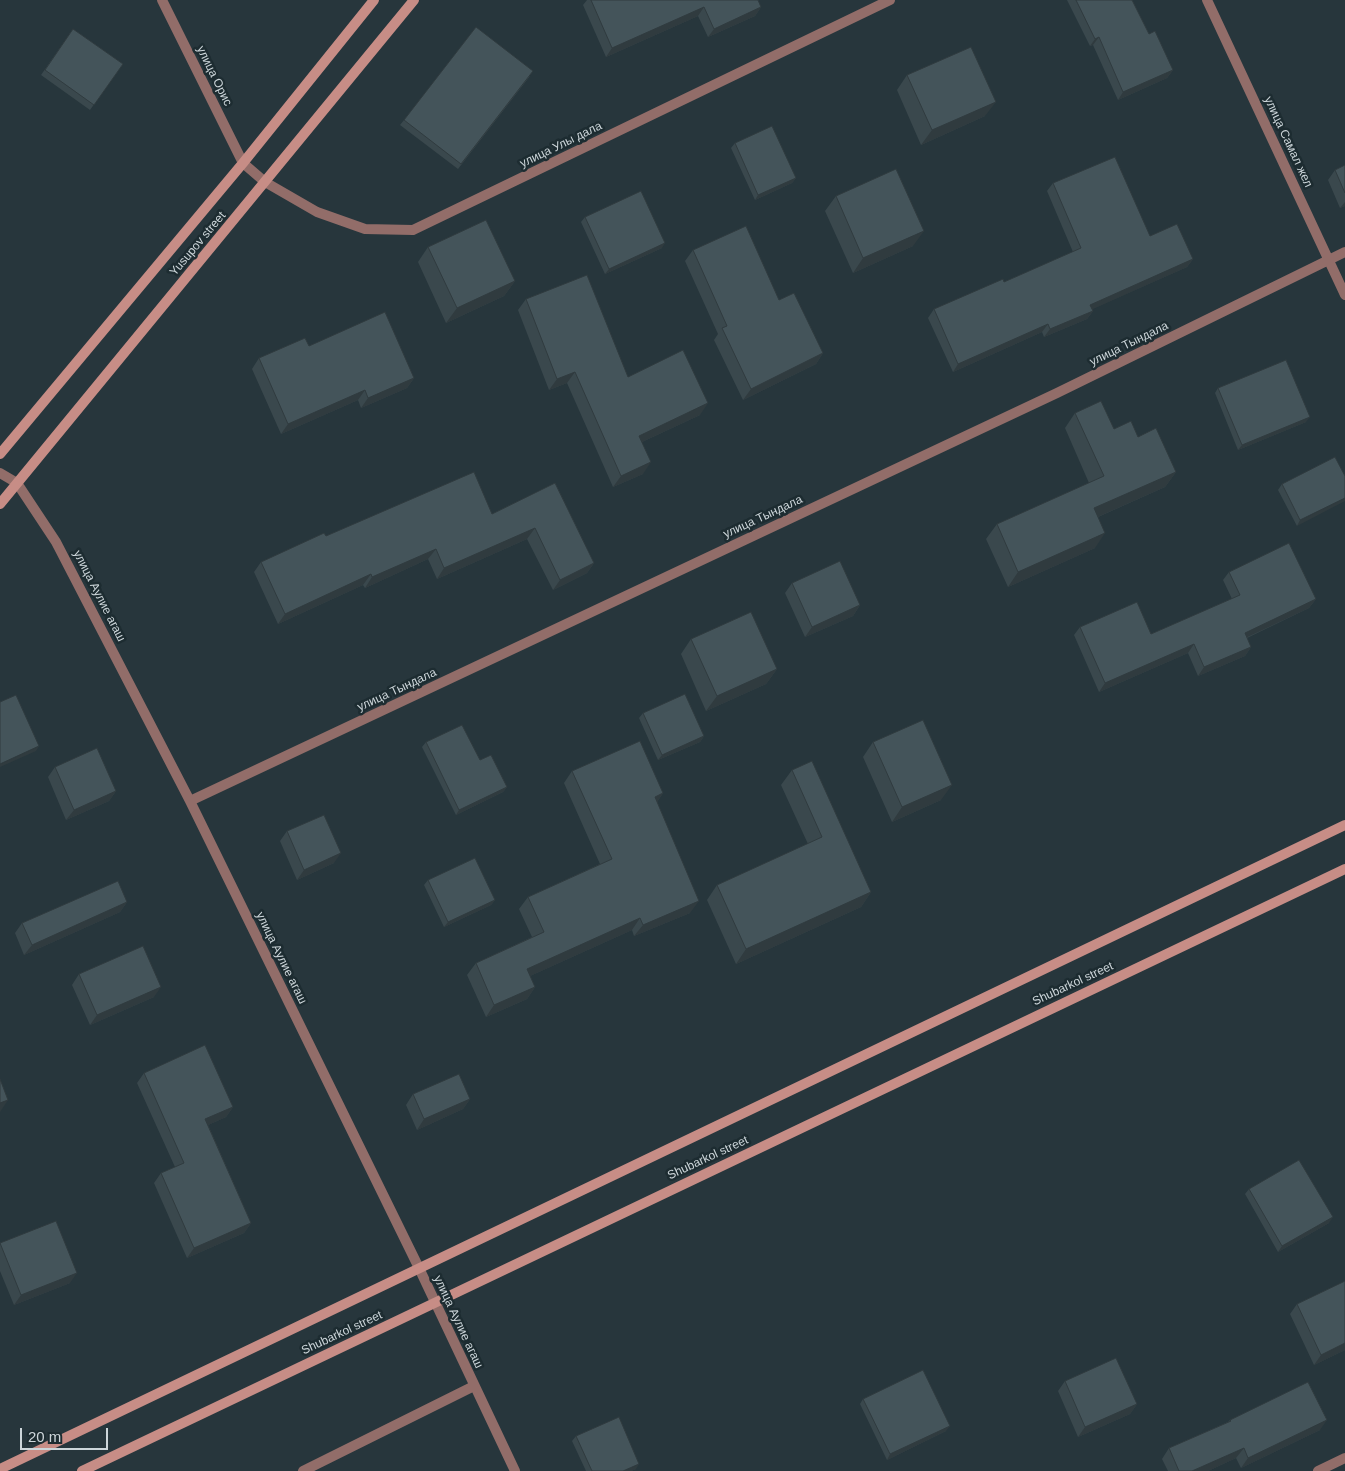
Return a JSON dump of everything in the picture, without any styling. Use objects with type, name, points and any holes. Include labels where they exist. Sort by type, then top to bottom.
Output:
[{"type":"street","name":"улица Орис","points":[[162,0],[243,164]]},
{"type":"street","name":"Yusupov street","points":[[0,454],[243,164],[374,0]]},
{"type":"street","name":"Yusupov street","points":[[0,504],[414,0]]},
{"type":"street","name":"улица Улы дала","points":[[243,164],[265,182],[317,212],[365,229],[413,230],[890,0]]},
{"type":"street","name":"улица Самал жел","points":[[1207,0],[1345,295]]},
{"type":"street","name":"улица Тындала","points":[[190,801],[1056,393],[1345,252]]},
{"type":"street","name":"улица Аулие агаш","points":[[0,473],[17,483],[56,542],[190,801],[419,1268],[515,1471]]},
{"type":"street","name":"Shubarkol street","points":[[0,1469],[1345,825]]},
{"type":"street","name":"Shubarkol street","points":[[82,1471],[1345,869]]},
{"type":"street","points":[[304,1471],[474,1386]]},
{"type":"street","points":[[1318,1471],[1345,1458]]},
{"type":"building","points":[[591,0],[758,0],[761,7],[714,29],[704,7],[612,48]]},
{"type":"building","points":[[1076,0],[1132,0],[1149,34],[1155,31],[1173,70],[1123,92],[1099,37],[1095,39]]},
{"type":"building","points":[[476,27],[533,71],[461,164],[404,120]]},
{"type":"building","points":[[73,29],[123,64],[94,105],[45,70]]},
{"type":"building","points":[[971,47],[996,102],[932,130],[907,75]]},
{"type":"building","points":[[772,126],[796,178],[758,195],[735,143]]},
{"type":"building","points":[[1115,157],[1150,236],[1177,224],[1193,259],[1090,305],[1093,311],[1050,329],[1048,324],[958,364],[934,309],[1003,279],[1004,282],[1081,248],[1053,183]]},
{"type":"building","points":[[1345,165],[1345,193],[1335,170]]},
{"type":"building","points":[[896,169],[924,231],[863,258],[836,196]]},
{"type":"building","points":[[641,191],[665,243],[609,269],[585,217]]},
{"type":"building","points":[[486,220],[515,281],[457,308],[428,247]]},
{"type":"building","points":[[746,226],[779,300],[794,293],[823,353],[751,389],[722,328],[727,326],[693,250]]},
{"type":"building","points":[[587,275],[628,377],[683,350],[708,403],[639,436],[651,462],[621,476],[575,372],[557,379],[526,299]]},
{"type":"building","points":[[385,312],[414,378],[368,398],[365,390],[288,424],[259,358],[305,338],[309,346]]},
{"type":"building","points":[[1286,360],[1310,417],[1242,445],[1218,388]]},
{"type":"building","points":[[1101,401],[1114,429],[1131,421],[1138,437],[1156,428],[1176,472],[1094,508],[1105,533],[1018,572],[997,524],[1104,476],[1075,413]]},
{"type":"building","points":[[1335,457],[1345,476],[1345,498],[1300,520],[1282,484]]},
{"type":"building","points":[[474,472],[492,514],[555,483],[594,563],[560,580],[535,528],[444,568],[436,549],[372,577],[371,574],[285,614],[261,562],[324,533],[326,536]]},
{"type":"building","points":[[1289,543],[1316,599],[1245,633],[1251,647],[1204,667],[1194,644],[1105,683],[1080,627],[1137,602],[1151,634],[1240,595],[1229,572]]},
{"type":"building","points":[[840,561],[860,605],[812,627],[792,583]]},
{"type":"building","points":[[751,612],[777,669],[717,696],[691,639]]},
{"type":"building","points":[[685,694],[704,736],[662,755],[643,713]]},
{"type":"building","points":[[16,695],[39,746],[0,764],[0,702]]},
{"type":"building","points":[[923,720],[952,785],[902,807],[873,742]]},
{"type":"building","points":[[462,725],[480,760],[491,755],[507,787],[459,810],[426,742]]},
{"type":"building","points":[[640,741],[663,793],[655,797],[699,901],[643,925],[640,918],[527,969],[535,987],[494,1005],[476,963],[544,932],[528,897],[612,859],[572,771]]},
{"type":"building","points":[[97,748],[116,791],[74,810],[55,767]]},
{"type":"building","points":[[812,761],[871,892],[746,949],[717,885],[822,837],[792,770]]},
{"type":"building","points":[[324,815],[341,853],[304,870],[287,831]]},
{"type":"building","points":[[475,858],[495,900],[448,922],[428,880]]},
{"type":"building","points":[[118,881],[127,902],[32,945],[22,923]]},
{"type":"building","points":[[143,946],[161,987],[97,1015],[79,974]]},
{"type":"building","points":[[205,1045],[233,1107],[205,1119],[251,1223],[194,1248],[161,1173],[184,1163],[144,1073]]},
{"type":"building","points":[[459,1074],[470,1099],[424,1119],[413,1094]]},
{"type":"building","points":[[0,1079],[8,1100],[0,1103]]},
{"type":"building","points":[[1299,1160],[1333,1217],[1282,1246],[1249,1189]]},
{"type":"building","points":[[56,1221],[77,1273],[21,1295],[0,1243]]},
{"type":"building","points":[[1345,1281],[1345,1343],[1321,1355],[1297,1304]]},
{"type":"building","points":[[1116,1358],[1137,1404],[1085,1427],[1065,1381]]},
{"type":"building","points":[[923,1370],[950,1426],[890,1454],[863,1399]]},
{"type":"building","points":[[1308,1382],[1327,1420],[1248,1458],[1244,1448],[1192,1471],[1179,1471],[1169,1448],[1231,1421]]},
{"type":"building","points":[[619,1417],[639,1464],[623,1471],[592,1471],[576,1436]]}]
